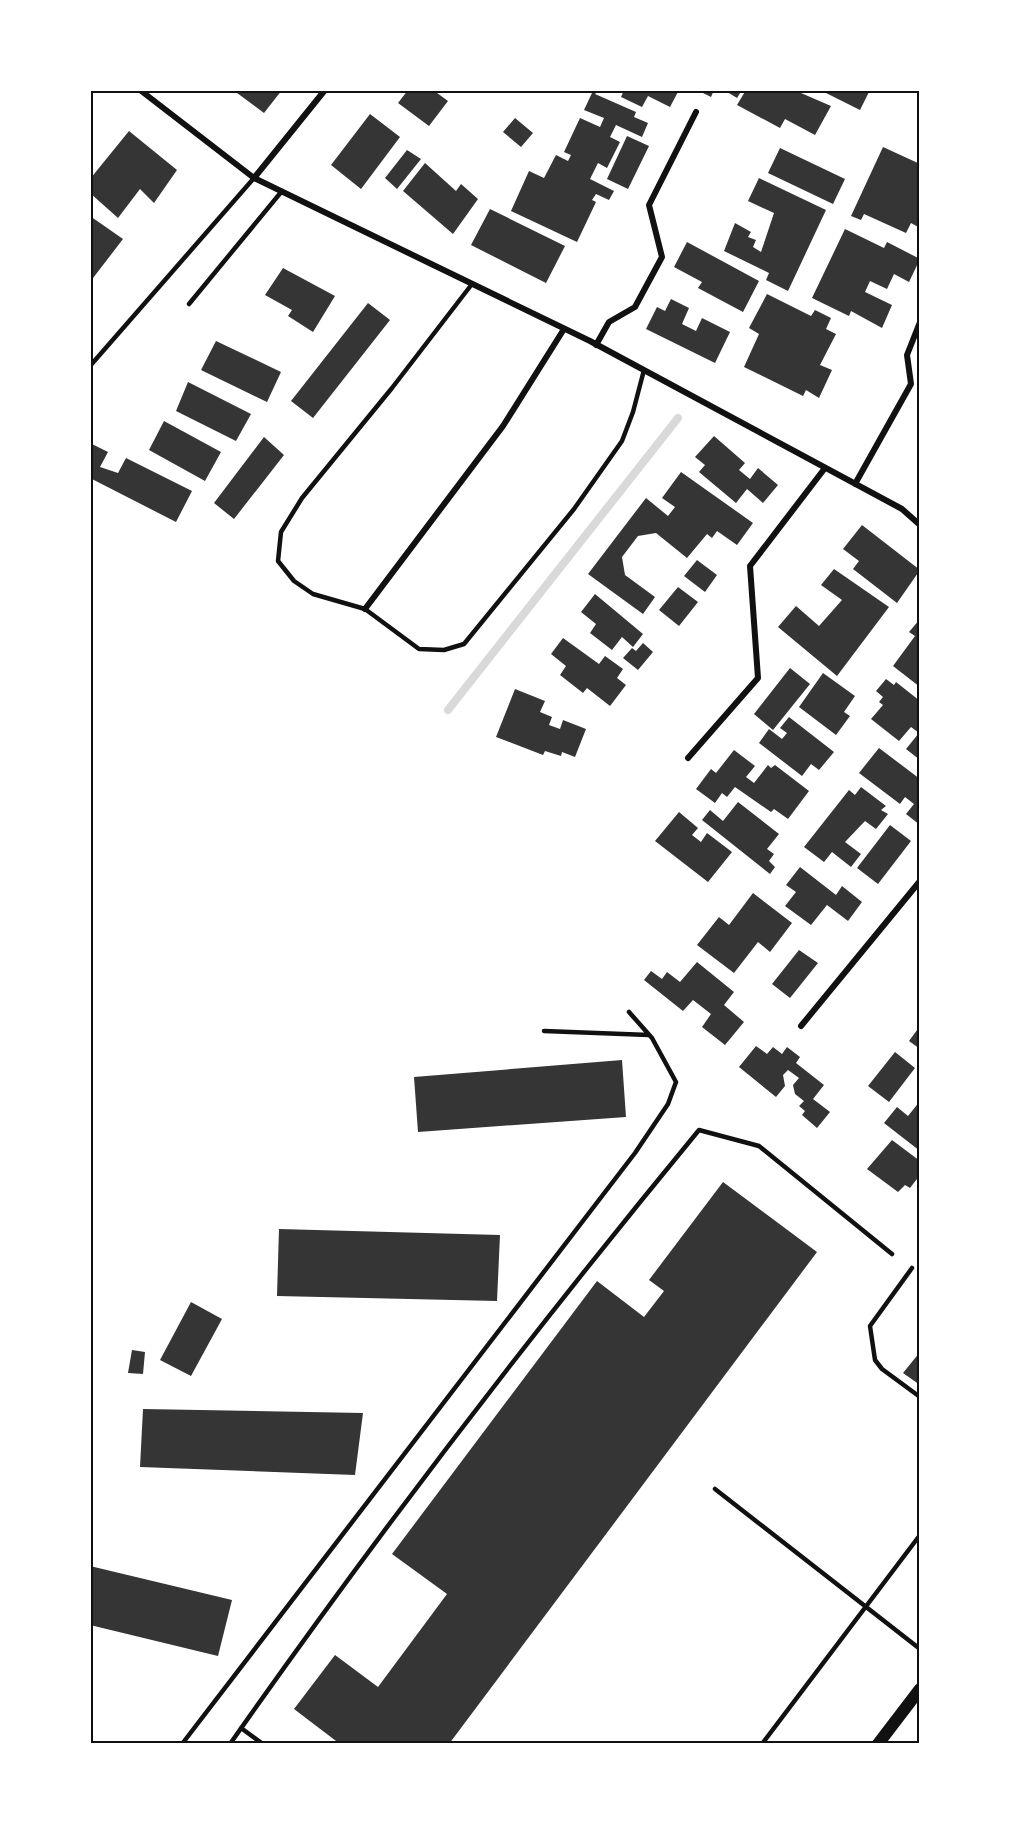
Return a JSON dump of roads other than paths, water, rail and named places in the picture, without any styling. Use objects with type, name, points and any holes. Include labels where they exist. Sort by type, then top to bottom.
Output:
[{"type":"main road","points":[[878,1744],[920,1689]]},
{"type":"street","points":[[140,90],[254,178],[644,370],[902,509],[920,525]]},
{"type":"street","points":[[254,178],[325,90]]},
{"type":"street","points":[[596,345],[609,322],[635,307],[662,257],[649,205],[696,112]]},
{"type":"street","points":[[855,484],[911,384],[907,355],[920,322]]},
{"type":"street","points":[[365,609],[503,426],[564,329]]},
{"type":"street","points":[[688,758],[758,678],[750,566],[825,468]]},
{"type":"street","points":[[801,1026],[920,881]]},
{"type":"lane","points":[[90,366],[254,178]]},
{"type":"lane","points":[[189,304],[282,191]]},
{"type":"lane","points":[[472,284],[392,388],[302,498],[280,532],[278,561],[294,581],[313,594],[365,609],[419,649],[444,650],[464,644],[574,509],[622,441],[633,412],[644,370]]},
{"type":"lane","points":[[182,1744],[628,1161],[668,1104],[676,1082],[648,1035],[629,1012]]},
{"type":"lane","points":[[544,1030],[648,1035]]},
{"type":"lane","points":[[230,1744],[338,1590],[594,1257],[699,1130],[759,1146],[892,1254]]},
{"type":"lane","points":[[912,1268],[870,1326],[875,1360],[882,1369],[920,1397]]},
{"type":"lane","points":[[715,1489],[864,1608],[920,1649]]},
{"type":"lane","points":[[762,1744],[920,1535]]},
{"type":"lane","points":[[241,1728],[263,1744]]},
{"type":"waterway","points":[[448,710],[678,418]]}]
